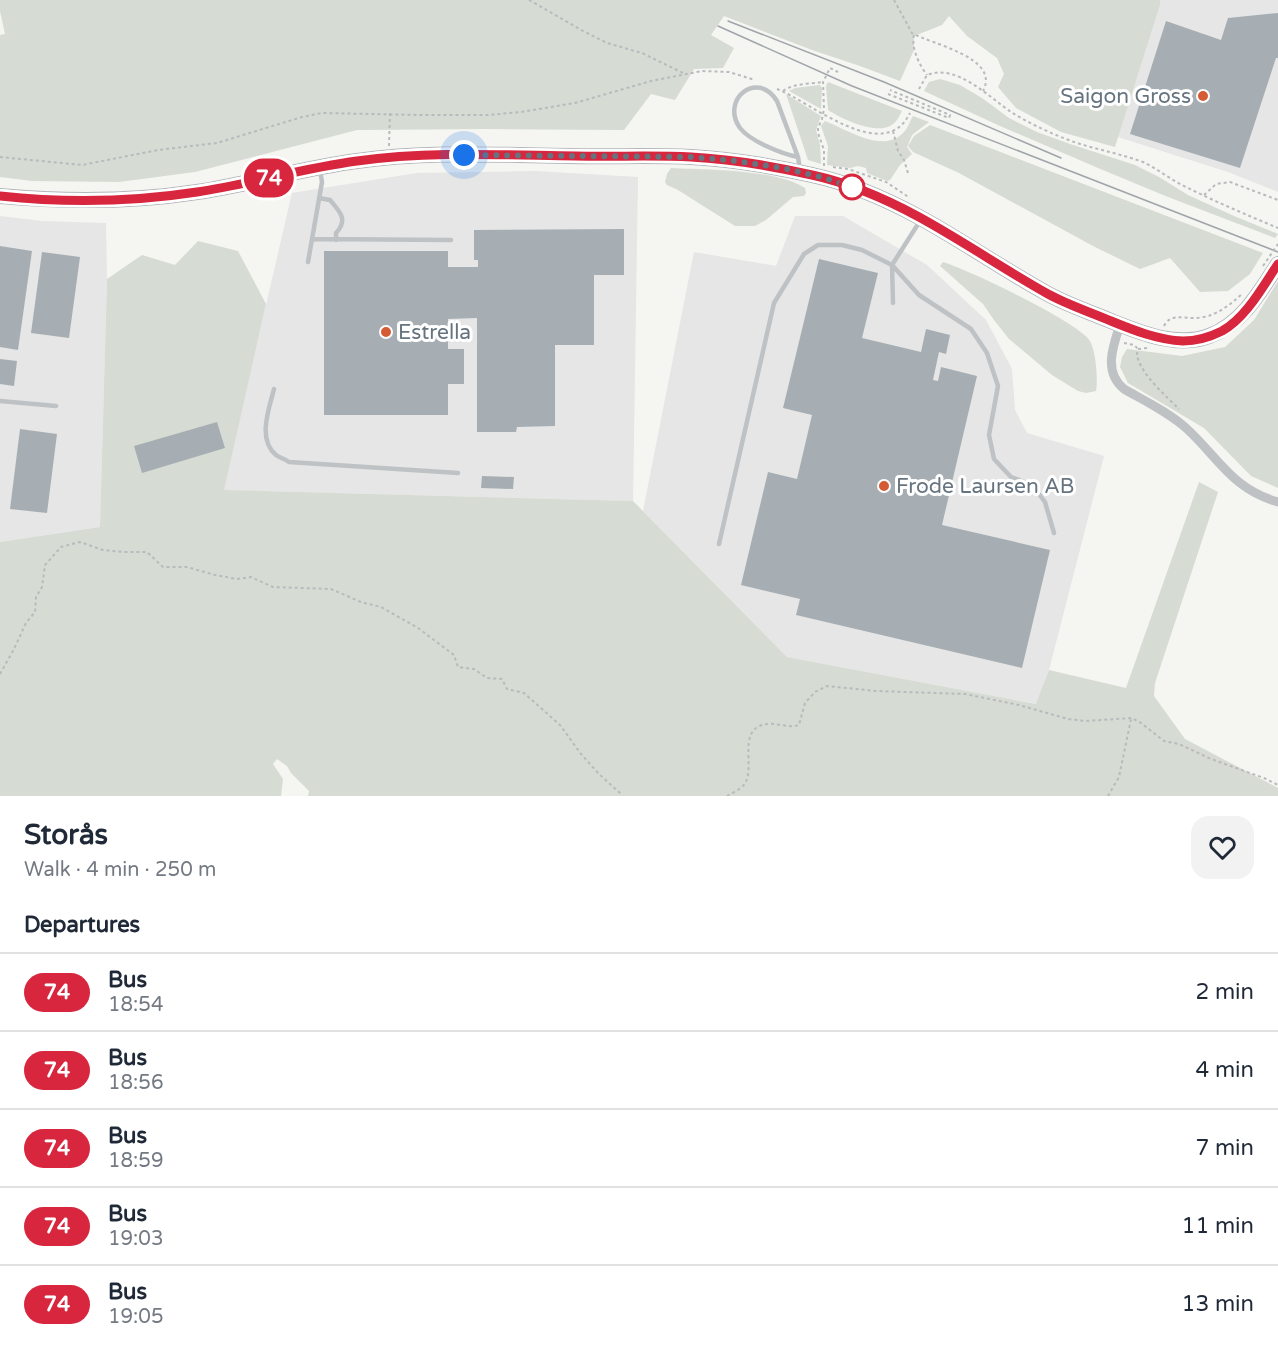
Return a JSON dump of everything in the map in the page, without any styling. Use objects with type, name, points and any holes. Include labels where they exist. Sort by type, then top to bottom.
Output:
[{"type":"street","points":[[0,196],[32,199],[128,199],[197,192],[320,167],[389,157],[442,155],[691,157],[737,161],[821,177],[877,196],[921,219],[1051,296],[1120,325],[1183,341],[1194,340],[1221,331],[1241,316],[1278,264]]},
{"type":"street","points":[[1120,325],[1111,358],[1111,367],[1120,386],[1175,419],[1247,489],[1259,496],[1278,501]]},
{"type":"lane","points":[[798,157],[783,154],[740,128],[734,112],[739,97],[745,90],[752,87],[761,88],[770,92],[777,101],[798,157],[800,172]]},
{"type":"lane","points":[[308,262],[320,198],[322,182],[320,167]]},
{"type":"lane","points":[[320,198],[330,200],[342,215],[343,220],[336,232],[336,240]]},
{"type":"lane","points":[[893,303],[892,265],[921,219]]},
{"type":"lane","points":[[313,239],[451,240]]},
{"type":"lane","points":[[719,544],[774,303],[804,254],[818,245],[842,245],[862,250],[892,265],[919,295],[971,329],[987,353],[998,386],[989,435],[994,459],[1011,477],[1032,485],[1045,502],[1054,533]]},
{"type":"lane","points":[[274,389],[267,415],[267,443],[276,455],[289,462],[458,473]]},
{"type":"lane","points":[[0,401],[56,406]]},
{"type":"path","points":[[0,158],[82,165],[158,150],[217,142],[322,113],[488,115],[521,112],[575,103],[684,74],[642,53],[607,43],[529,0]]},
{"type":"path","points":[[894,0],[914,34],[956,50],[974,61],[984,74],[983,91]]},
{"type":"path","points":[[914,34],[914,46],[927,75]]},
{"type":"path","points":[[824,166],[824,150],[818,133],[824,114],[823,82],[830,68],[838,72]]},
{"type":"path","points":[[919,89],[927,75],[939,72],[951,74],[983,91],[1040,129],[1079,144],[1154,167],[1184,186],[1278,228]]},
{"type":"path","points":[[781,95],[788,87],[823,82]]},
{"type":"path","points":[[888,94],[949,118],[950,115],[890,90]]},
{"type":"path","points":[[824,114],[864,133],[879,134],[901,127],[910,113]]},
{"type":"path","points":[[389,157],[390,114]]},
{"type":"path","points":[[893,131],[897,148],[909,173]]},
{"type":"path","points":[[817,164],[848,169],[886,182],[911,198]]},
{"type":"path","points":[[1204,195],[1216,184],[1230,182],[1278,200]]},
{"type":"path","points":[[1263,266],[1278,244]]},
{"type":"path","points":[[1138,349],[1146,347],[1155,349],[1165,323],[1169,320],[1211,315],[1228,306],[1244,293]]},
{"type":"path","points":[[1116,340],[1134,345],[1138,349]]},
{"type":"path","points":[[1138,349],[1138,359],[1145,372],[1183,412]]},
{"type":"path","points":[[0,674],[26,623],[35,612],[36,597],[42,587],[45,566],[61,547],[80,542],[103,550],[147,552],[162,567],[187,567],[215,576],[237,579],[251,577],[273,587],[331,589],[361,602],[381,607],[418,627],[445,648],[454,656],[458,668],[474,669],[487,678],[502,679],[507,689],[524,693],[560,725],[581,754],[621,793],[621,796]]},
{"type":"path","points":[[727,796],[744,784],[749,773],[749,740],[754,730],[761,725],[772,724],[793,728],[799,725],[805,703],[815,692],[827,686],[876,691],[965,694],[1085,721],[1132,718],[1164,741],[1179,744],[1278,785]]},
{"type":"path","points":[[1108,796],[1119,777],[1132,718]]},
{"type":"shaded area","points":[[0,0],[1160,0],[1160,5],[1115,147],[1061,132],[1016,108],[998,87],[1004,74],[997,58],[967,36],[949,16],[942,25],[914,36],[914,50],[900,81],[724,16],[711,35],[734,48],[723,68],[694,69],[675,100],[651,94],[624,130],[357,130],[195,172],[119,182],[32,181],[0,177],[0,35],[5,34]]},
{"type":"shaded area","name":"Saigon Gross","points":[[1160,0],[1278,0],[1278,192],[1228,172],[1118,137]]},
{"type":"shaded area","points":[[940,79],[960,85],[1009,118],[1037,132],[1135,165],[1188,195],[1278,234],[1275,238],[1168,197],[1000,126],[924,91],[929,82]]},
{"type":"shaded area","points":[[828,82],[902,111],[894,123],[883,128],[867,127],[850,121],[828,110],[826,86]]},
{"type":"shaded area","points":[[820,85],[822,88],[821,109],[789,91],[795,88]]},
{"type":"shaded area","points":[[786,94],[821,116],[816,130],[821,164],[808,160]]},
{"type":"shaded area","points":[[913,116],[929,122],[912,135],[907,147],[912,154],[900,165],[890,180],[887,181],[867,173],[866,168],[858,166],[850,168],[827,165],[828,146],[821,126],[825,121],[865,138],[886,141],[904,132]]},
{"type":"shaded area","points":[[930,125],[1263,253],[1250,274],[1228,291],[1200,292],[1170,258],[1140,269],[959,173],[913,152],[908,146],[914,136]]},
{"type":"shaded area","points":[[671,168],[721,170],[776,177],[805,188],[806,193],[804,196],[793,197],[766,220],[755,226],[735,226],[667,185],[665,182]]},
{"type":"shaded area","points":[[535,171],[638,177],[633,501],[223,490],[292,193],[417,173]]},
{"type":"shaded area","points":[[0,216],[42,221],[106,223],[107,279],[100,527],[0,542]]},
{"type":"shaded area","points":[[795,216],[843,216],[927,265],[986,320],[1012,369],[1015,410],[1027,433],[1104,456],[1049,670],[1037,704],[787,657],[643,511],[694,252],[776,266]]},
{"type":"shaded area","points":[[198,241],[238,251],[266,304],[224,490],[633,501],[787,657],[1036,704],[1049,670],[1126,688],[1199,482],[1218,492],[1155,683],[1154,696],[1185,739],[1278,788],[1278,796],[308,796],[309,791],[287,766],[277,759],[273,764],[283,779],[281,796],[0,796],[0,542],[100,527],[107,279],[142,255],[175,265]]},
{"type":"shaded area","points":[[943,262],[1022,297],[1082,333],[1090,341],[1094,352],[1097,373],[1096,391],[1086,393],[1078,391],[1052,375],[1009,339],[983,304],[940,266]]},
{"type":"shaded area","points":[[1278,281],[1278,488],[1251,476],[1204,428],[1128,383],[1120,367],[1127,349],[1182,356],[1225,347],[1254,320]]},
{"type":"building","name":"Saigon Gross","points":[[1278,13],[1278,58],[1276,58],[1240,168],[1130,134],[1166,21],[1221,40],[1228,18]]},
{"type":"building","name":"Estrella","points":[[624,229],[624,275],[594,275],[594,345],[555,345],[555,426],[517,427],[516,432],[477,432],[477,318],[448,319],[448,349],[464,349],[464,384],[448,384],[448,415],[324,415],[324,251],[448,251],[448,267],[478,267],[478,260],[474,260],[474,230]]},
{"type":"building","points":[[0,246],[32,251],[18,350],[0,347]]},
{"type":"building","points":[[42,252],[80,257],[69,338],[31,333]]},
{"type":"building","points":[[819,259],[878,273],[862,338],[921,352],[926,329],[950,335],[946,354],[939,352],[933,380],[938,381],[941,367],[977,376],[942,525],[1050,550],[1022,668],[796,615],[800,599],[741,585],[768,472],[797,479],[812,415],[783,408]]},
{"type":"building","points":[[0,359],[17,361],[14,386],[0,384]]},
{"type":"building","points":[[217,422],[225,448],[142,473],[134,446]]},
{"type":"building","points":[[20,429],[57,434],[47,513],[10,509]]},
{"type":"building","points":[[482,476],[514,477],[513,489],[481,488]]},
{"type":"tram line","points":[[728,21],[884,82],[1061,158]]},
{"type":"tram line","points":[[718,26],[852,86],[1278,252]]},
{"type":"bus line","name":"74","points":[[0,196],[32,199],[128,199],[197,192],[320,167],[389,157],[442,155],[691,157],[737,161],[821,177],[877,196],[921,219],[1051,296],[1120,325],[1144,333],[1183,341],[1208,336],[1230,326],[1241,316],[1278,264]]},
{"type":"place","name":"Saigon Gross","points":[[1203,96]]},
{"type":"place","name":"Estrella","points":[[386,332]]},
{"type":"place","name":"Frode Laursen AB","points":[[884,486]]},
{"type":"route","points":[[464,155],[691,157],[787,169],[852,187]]}]
